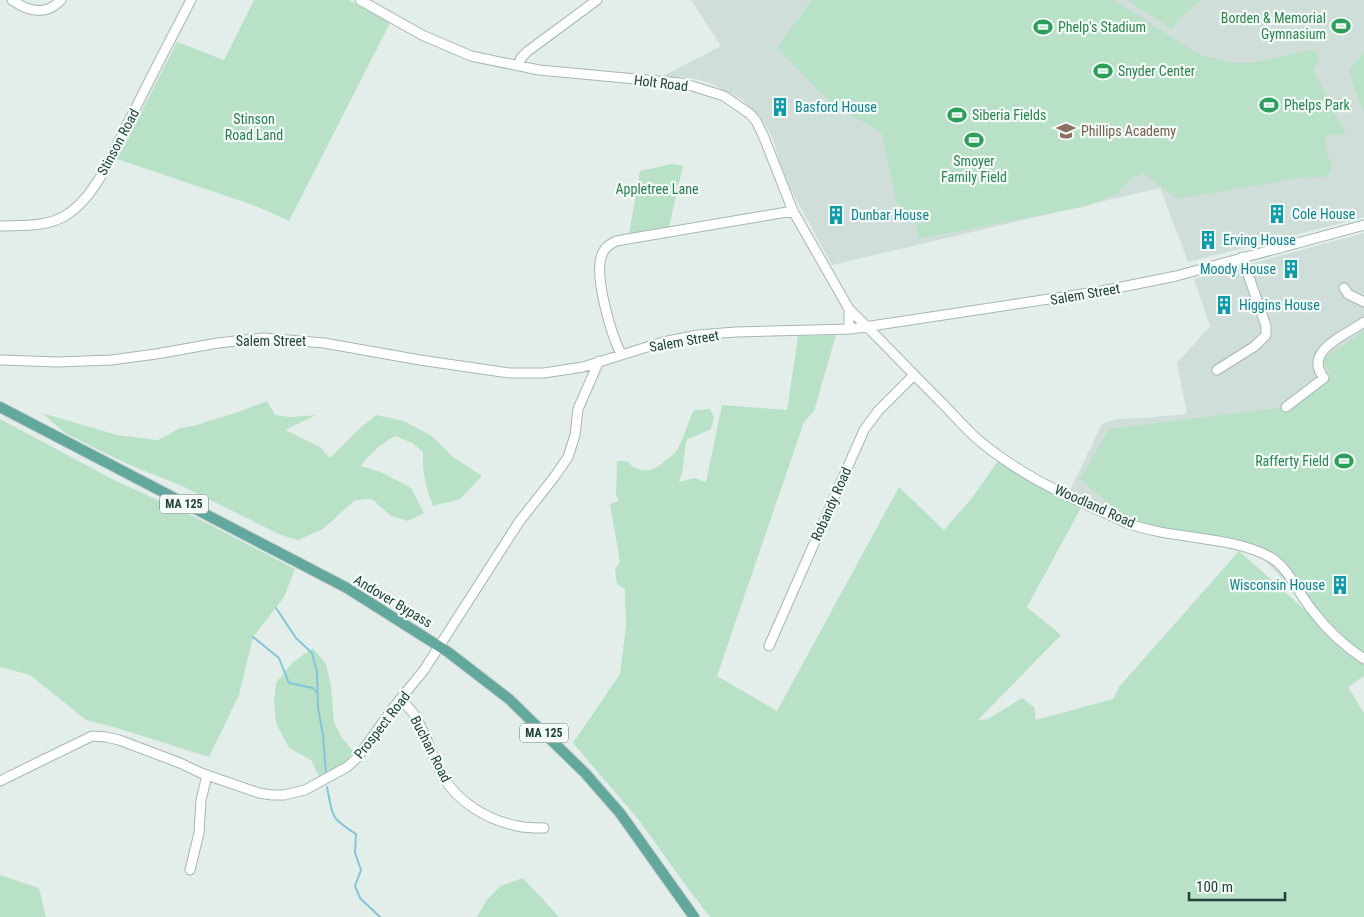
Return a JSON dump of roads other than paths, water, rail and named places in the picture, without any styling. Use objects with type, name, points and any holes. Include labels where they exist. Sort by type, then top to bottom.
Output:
[{"type":"main road","name":"Andover Bypass","points":[[0,407],[338,584],[439,646],[509,699],[585,773],[620,813],[694,917]]},
{"type":"street","points":[[12,0],[29,10],[38,11],[49,9],[61,0]]},
{"type":"street","name":"Stinson Road","points":[[0,226],[53,222],[72,212],[83,202],[113,154],[191,0]]},
{"type":"street","name":"Holt Road","points":[[360,0],[440,44],[471,56],[539,70],[692,86],[725,97],[750,114],[756,121],[766,141],[793,211],[849,309],[867,327]]},
{"type":"street","points":[[518,65],[521,58],[528,52],[597,0]]},
{"type":"street","points":[[621,354],[615,342],[603,303],[600,266],[601,258],[608,246],[616,241],[793,211]]},
{"type":"street","name":"Salem Street","points":[[0,360],[58,362],[111,360],[156,354],[218,342],[264,338],[324,343],[509,373],[544,373],[583,367],[663,342],[698,336],[736,332],[851,329],[1102,291],[1176,276],[1364,225]]},
{"type":"street","points":[[1218,370],[1255,346],[1266,335],[1264,322],[1242,257]]},
{"type":"street","points":[[1344,288],[1348,294],[1364,302]]},
{"type":"street","name":"Holt Road","points":[[849,309],[848,323],[851,329]]},
{"type":"street","points":[[1286,407],[1324,378],[1317,366],[1317,359],[1322,352],[1333,342],[1364,322]]},
{"type":"street","name":"Woodland Road","points":[[867,327],[881,339],[980,442],[1022,472],[1074,499],[1135,525],[1161,532],[1237,545],[1253,549],[1272,558],[1290,577],[1311,610],[1324,626],[1343,644],[1364,659]]},
{"type":"street","name":"Prospect Road","points":[[0,781],[82,740],[97,736],[120,740],[207,776],[259,793],[272,795],[284,795],[305,790],[352,763],[424,670],[519,522],[568,458],[578,409],[598,368],[599,361]]},
{"type":"street","name":"Robandy Road","points":[[769,646],[864,430],[878,411],[914,375]]},
{"type":"street","name":"Buchan Road","points":[[401,699],[419,723],[444,777],[460,797],[480,811],[500,820],[519,826],[544,828]]},
{"type":"street","points":[[190,870],[199,833],[201,800],[207,776]]},
{"type":"waterway","points":[[276,608],[296,638],[312,653],[317,672],[318,708],[323,735],[326,773]]},
{"type":"waterway","points":[[253,637],[279,658],[289,683],[313,688],[316,692]]},
{"type":"waterway","points":[[327,787],[334,815],[341,824],[356,834],[355,853],[361,870],[355,886],[360,898],[380,917]]},
{"type":"place","name":"Borden & Memorial Gymnasium","points":[[1341,26]]},
{"type":"place","name":"Phelp's Stadium","points":[[1043,27]]},
{"type":"place","name":"Snyder Center","points":[[1103,71]]},
{"type":"place","name":"Phelps Park","points":[[1269,105]]},
{"type":"place","name":"Basford House","points":[[780,107]]},
{"type":"place","name":"Siberia Fields","points":[[957,115]]},
{"type":"place","name":"Phillips Academy","points":[[1066,131]]},
{"type":"place","name":"Smoyer Family Field","points":[[974,140]]},
{"type":"place","name":"Cole House","points":[[1277,214]]},
{"type":"place","name":"Dunbar House","points":[[836,215]]},
{"type":"place","name":"Erving House","points":[[1208,240]]},
{"type":"place","name":"Moody House","points":[[1291,269]]},
{"type":"place","name":"Higgins House","points":[[1224,305]]},
{"type":"place","name":"Rafferty Field","points":[[1344,461]]},
{"type":"place","name":"Wisconsin House","points":[[1340,585]]},
{"type":"park label","name":"Stinson Road Land","points":[[254,128]]},
{"type":"park label","name":"Appletree Lane","points":[[657,189]]}]
